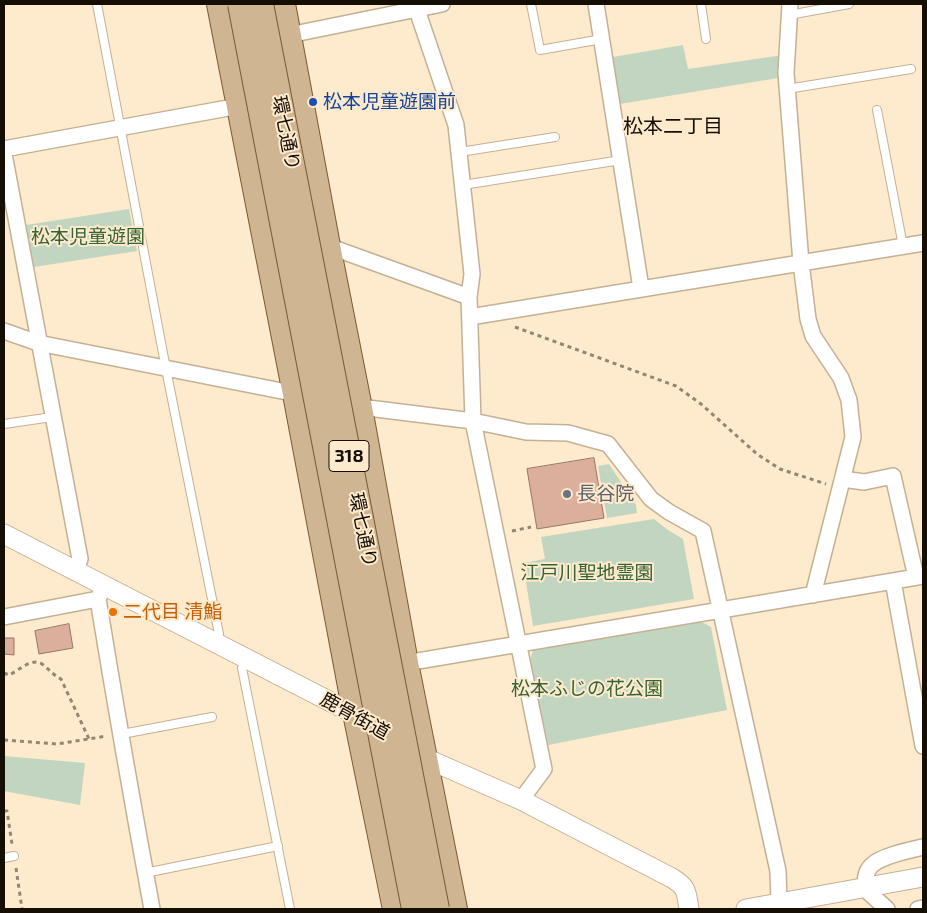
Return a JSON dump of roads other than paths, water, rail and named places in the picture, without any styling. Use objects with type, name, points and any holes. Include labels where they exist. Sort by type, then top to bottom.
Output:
[{"type":"main road","points":[[219,4],[355,713],[395,909]]},
{"type":"main road","name":"環七通り","points":[[240,4],[414,909]]},
{"type":"main road","name":"環七通り","points":[[262,4],[436,909]]},
{"type":"main road","points":[[283,4],[360,408],[406,663],[455,909]]},
{"type":"street","points":[[289,35],[415,6],[442,4]]},
{"type":"street","points":[[596,4],[641,288]]},
{"type":"street","points":[[415,6],[456,126],[472,274],[469,297],[475,316],[473,420],[544,769],[521,800]]},
{"type":"street","points":[[789,9],[786,73],[801,263],[808,318],[813,336],[841,378],[849,400],[853,437],[813,595]]},
{"type":"street","points":[[4,149],[239,106]]},
{"type":"street","points":[[4,154],[80,559],[76,572]]},
{"type":"street","points":[[475,316],[923,243]]},
{"type":"street","points":[[328,246],[469,297]]},
{"type":"street","points":[[4,332],[38,343],[360,408],[473,420],[526,432],[568,433],[608,444],[651,499],[669,512],[703,531],[778,871],[780,906]]},
{"type":"street","points":[[406,663],[919,577],[893,476],[842,484]]},
{"type":"street","name":"鹿骨街道","points":[[4,534],[76,572],[101,593],[216,644],[355,713],[425,758],[521,800],[682,884],[686,889],[690,909]]},
{"type":"street","points":[[893,581],[923,746]]},
{"type":"street","points":[[4,618],[101,593],[114,698],[152,909]]},
{"type":"street","points":[[887,909],[865,888],[865,876],[871,865],[896,853],[923,847]]},
{"type":"street","points":[[746,909],[780,906],[923,877]]},
{"type":"street","points":[[918,909],[923,908]]},
{"type":"lane","points":[[97,4],[166,369],[219,634],[216,644]]},
{"type":"lane","points":[[531,4],[540,50],[602,39]]},
{"type":"lane","points":[[701,4],[706,39]]},
{"type":"lane","points":[[789,9],[849,4]]},
{"type":"lane","points":[[787,89],[912,69]]},
{"type":"lane","points":[[878,110],[903,246]]},
{"type":"lane","points":[[460,152],[555,137]]},
{"type":"lane","points":[[463,185],[621,160]]},
{"type":"lane","points":[[4,424],[52,417]]},
{"type":"lane","points":[[247,660],[242,668],[290,909]]},
{"type":"lane","points":[[122,734],[212,717]]},
{"type":"lane","points":[[145,873],[278,846]]},
{"type":"lane","points":[[4,858],[14,856]]},
{"type":"place","name":"松本児童遊園前","points":[[313,102]]},
{"type":"place","name":"長谷院","points":[[567,494]]},
{"type":"place","name":"二代目 清鮨","points":[[113,612]]},
{"type":"district","name":"松本二丁目","points":[[673,126]]},
{"type":"park label","name":"松本児童遊園","points":[[88,237]]},
{"type":"park label","name":"江戸川聖地霊園","points":[[587,573]]},
{"type":"park label","name":"松本ふじの花公園","points":[[587,689]]}]
